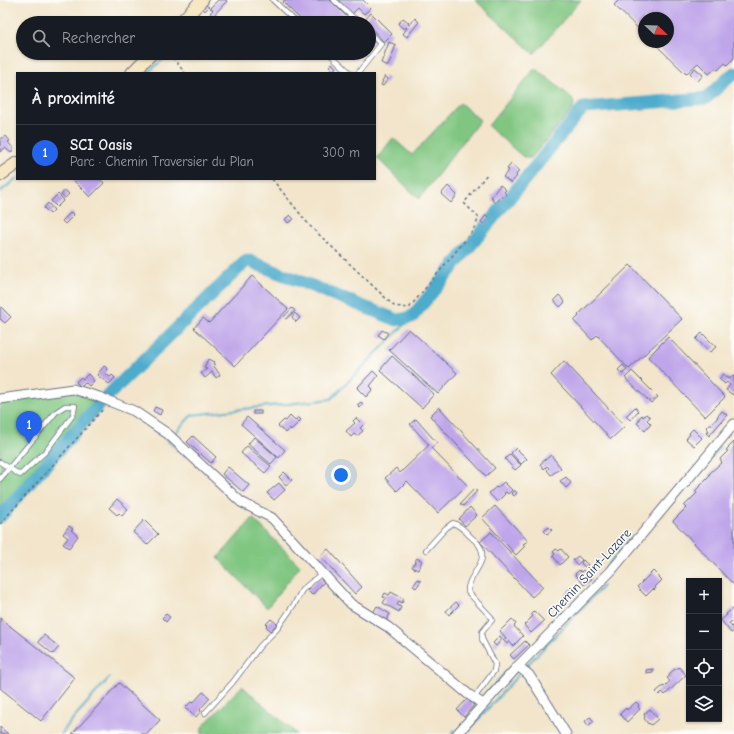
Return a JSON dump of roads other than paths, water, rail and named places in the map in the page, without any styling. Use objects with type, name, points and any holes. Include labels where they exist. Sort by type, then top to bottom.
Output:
[{"type":"street","points":[[187,16],[202,0]]},
{"type":"street","points":[[133,72],[145,60]]},
{"type":"street","points":[[0,175],[16,164]]},
{"type":"street","points":[[0,399],[73,389],[99,397],[134,411],[168,434],[241,502],[272,518],[351,604],[388,627],[468,694],[483,704]]},
{"type":"street","name":"Chemin Saint-Lazare","points":[[457,734],[518,666],[611,571],[734,424]]},
{"type":"street","points":[[518,666],[529,675],[566,734]]},
{"type":"lane","points":[[334,0],[351,16]]},
{"type":"lane","points":[[277,1],[291,16]]},
{"type":"lane","points":[[376,39],[381,44],[376,50]]},
{"type":"lane","points":[[336,60],[349,72]]},
{"type":"lane","points":[[359,72],[368,60]]},
{"type":"lane","points":[[0,462],[9,469],[20,475],[46,451],[73,415],[75,406],[65,406],[56,412],[9,469],[0,479]]},
{"type":"lane","points":[[426,550],[446,528],[453,523],[458,524],[479,545],[482,551],[482,558],[467,589],[468,592],[492,617],[492,620],[482,632],[482,640],[495,664],[494,671],[474,698]]},
{"type":"lane","points":[[205,713],[234,682],[260,646],[277,629],[302,590],[322,573]]},
{"type":"waterway","points":[[148,72],[163,60]]},
{"type":"waterway","points":[[0,517],[99,404],[247,260],[397,320],[412,317],[583,108],[706,98],[734,73]]},
{"type":"waterway","points":[[0,192],[16,179]]},
{"type":"waterway","points":[[173,435],[192,415],[331,399],[412,317]]},
{"type":"waterway","points":[[111,407],[117,409]]},
{"type":"waterway","points":[[145,424],[166,439],[185,456]]},
{"type":"waterway","points":[[699,473],[720,447]]},
{"type":"waterway","points":[[593,583],[630,539]]},
{"type":"waterway","points":[[527,665],[603,586]]},
{"type":"waterway","points":[[540,637],[580,596]]},
{"type":"waterway","points":[[484,697],[506,672]]},
{"type":"waterway","points":[[465,734],[518,675]]},
{"type":"waterway","points":[[61,734],[110,677]]},
{"type":"waterway","points":[[451,734],[454,730]]},
{"type":"place","name":"SCI Oasis","points":[[29,444]]}]
